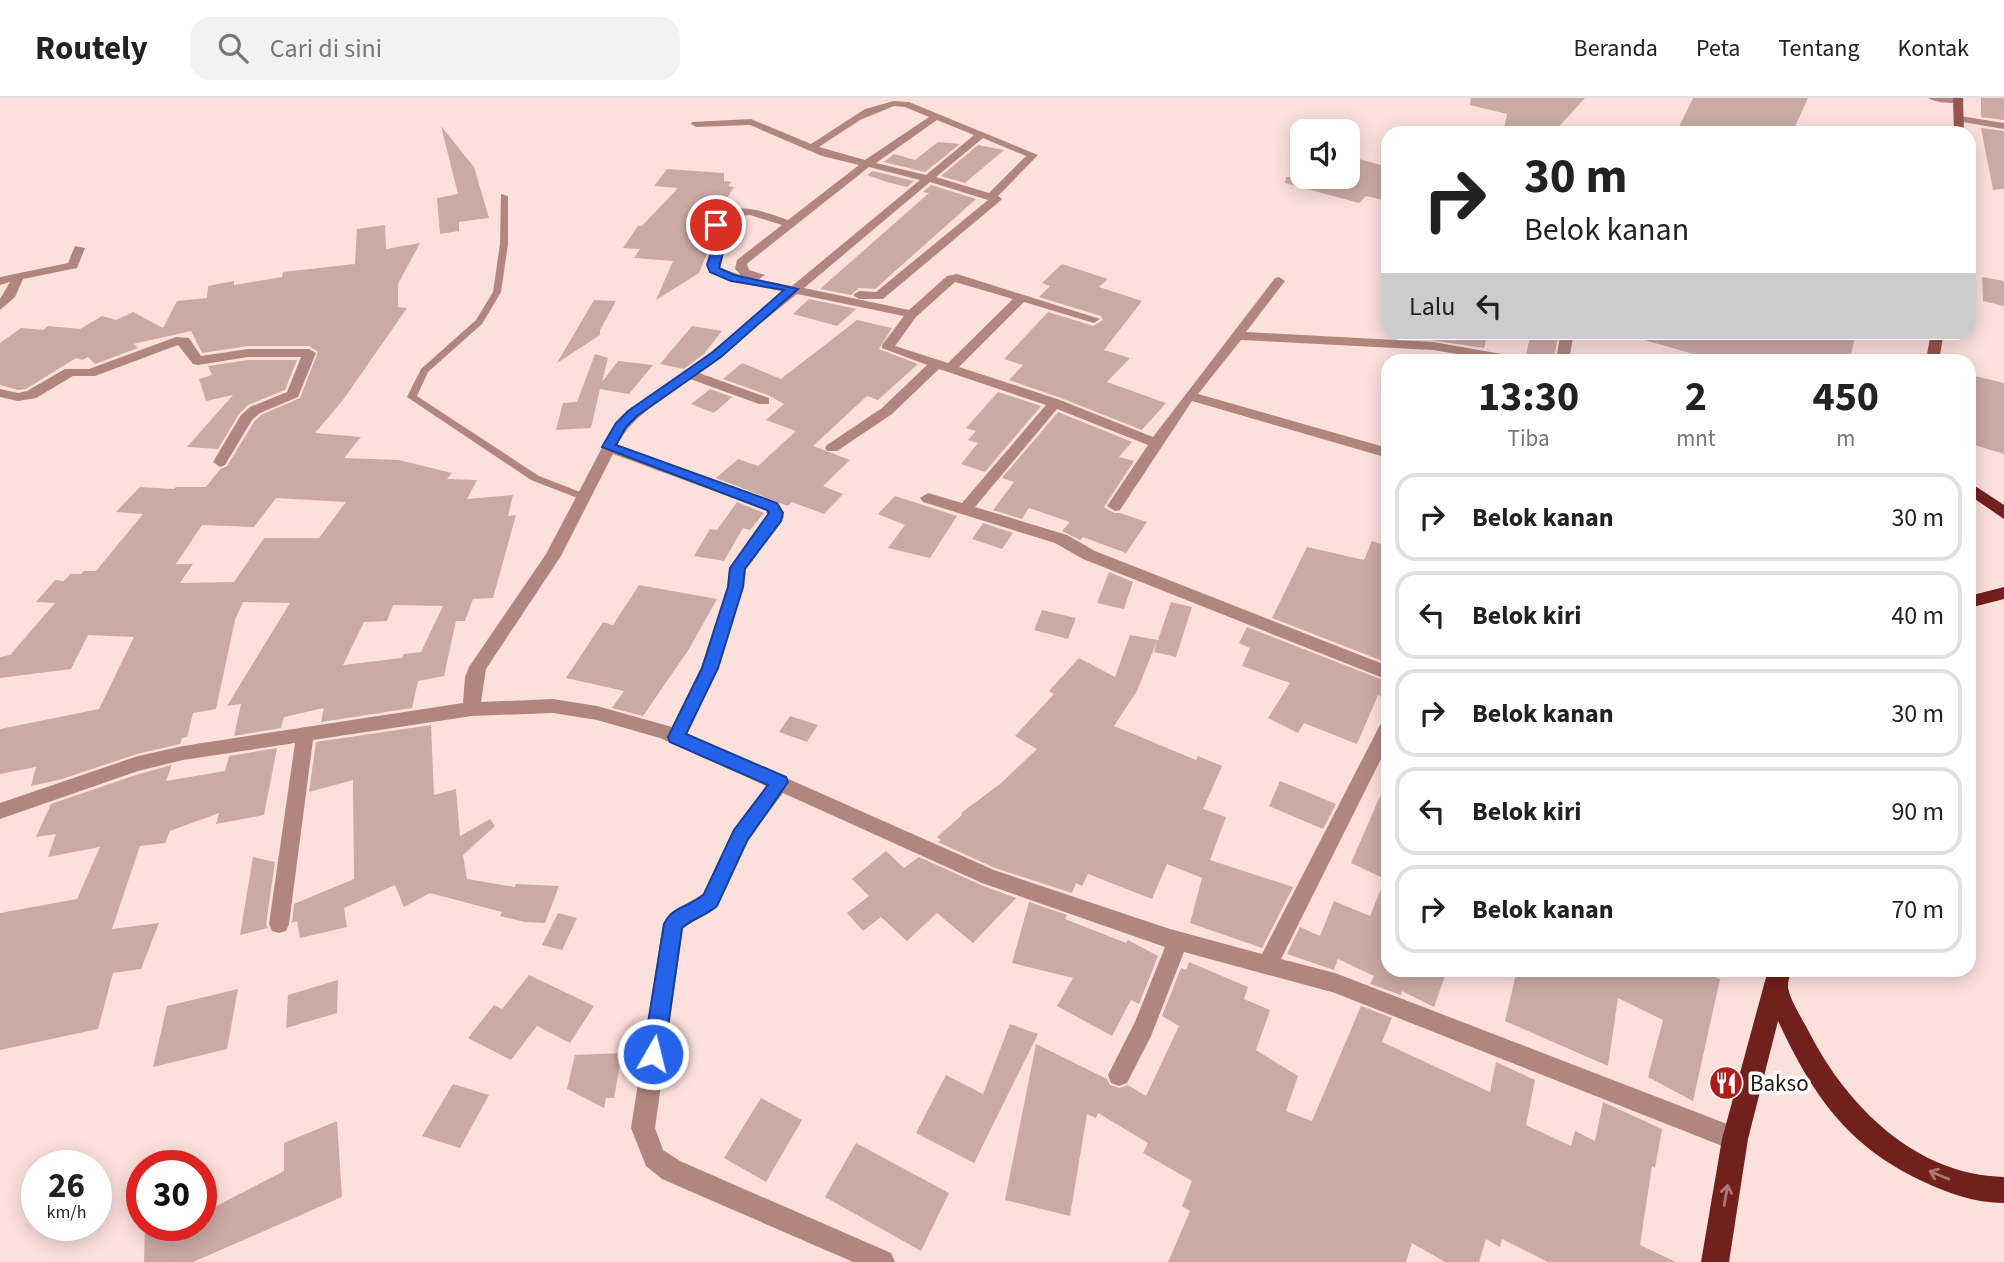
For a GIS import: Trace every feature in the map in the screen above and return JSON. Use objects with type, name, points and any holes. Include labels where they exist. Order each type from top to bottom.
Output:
[{"type":"highway","points":[[1976,492],[2004,513]]},
{"type":"highway","points":[[1976,599],[2004,593]]},
{"type":"highway","points":[[1715,1262],[1735,1139],[1778,979]]},
{"type":"highway","points":[[1778,979],[1811,1063],[1850,1120],[1903,1161],[1976,1190],[2004,1190]]},
{"type":"main road","points":[[1959,99],[1960,126]]},
{"type":"street","points":[[1933,98],[1959,99]]},
{"type":"street","points":[[811,148],[885,103],[906,104],[1033,155],[991,197]]},
{"type":"street","points":[[912,314],[745,273],[741,269],[745,259],[867,164],[936,116]]},
{"type":"street","points":[[1960,119],[2004,126]]},
{"type":"street","points":[[696,124],[751,122],[811,148],[927,178],[996,200],[879,296],[870,297],[731,277],[714,270],[713,265],[722,240],[716,225],[727,213],[739,210],[791,224]]},
{"type":"street","points":[[472,709],[474,677],[478,667],[553,556],[620,425],[717,354],[982,134]]},
{"type":"street","points":[[0,281],[73,265],[79,248]]},
{"type":"street","points":[[0,306],[11,294],[18,278]]},
{"type":"street","points":[[1094,319],[955,278],[912,314],[888,345],[889,348],[1055,403],[1156,443]]},
{"type":"street","points":[[1115,506],[1189,396],[1279,281]]},
{"type":"street","points":[[832,448],[887,411],[1021,298]]},
{"type":"street","points":[[1237,337],[1433,346],[1479,354]]},
{"type":"street","points":[[0,393],[18,397],[31,395],[70,372],[90,373],[176,341],[184,341],[198,361],[248,353],[309,353],[293,394],[255,410],[246,418],[220,461]]},
{"type":"street","points":[[688,374],[764,401]]},
{"type":"street","points":[[1189,396],[1381,451]]},
{"type":"street","points":[[965,509],[1055,403]]},
{"type":"street","points":[[609,447],[772,507],[776,513],[776,517],[737,568],[735,587],[710,668],[676,737]]},
{"type":"street","points":[[928,498],[1061,539],[1089,555],[1381,670]]},
{"type":"street","points":[[0,811],[138,764],[183,753],[472,709],[553,706],[597,713],[676,737],[989,877],[1178,941],[1335,983],[1735,1139]]},
{"type":"street","points":[[279,924],[305,734]]},
{"type":"street","points":[[1267,965],[1381,740]]},
{"type":"street","points":[[779,782],[740,836],[710,900],[703,907],[683,915],[673,924],[643,1128],[654,1158],[671,1170],[882,1262]]},
{"type":"street","points":[[1119,1075],[1143,1028],[1178,941]]},
{"type":"lane","points":[[504,195],[504,244],[497,292],[479,323],[424,371],[412,397],[535,478],[584,497]]},
{"type":"building","points":[[1471,98],[1585,98],[1559,126],[1504,126],[1507,114],[1470,105]]},
{"type":"building","points":[[1693,98],[1808,98],[1795,126],[1679,126]]},
{"type":"building","points":[[1981,98],[2004,98],[2004,120],[1981,117]]},
{"type":"building","points":[[441,126],[474,167],[489,218],[459,222],[459,231],[440,234],[437,198],[458,194]]},
{"type":"building","points":[[1981,128],[2004,131],[2004,189],[1993,190]]},
{"type":"building","points":[[938,142],[960,144],[925,172],[884,162],[894,154],[915,160]]},
{"type":"building","points":[[978,145],[1004,150],[965,183],[941,176]]},
{"type":"building","points":[[1360,159],[1381,165],[1381,199],[1366,196],[1359,203],[1307,189],[1360,189]]},
{"type":"building","points":[[667,169],[724,173],[724,181],[732,182],[728,186],[734,187],[708,223],[709,228],[701,242],[712,242],[699,273],[656,300],[673,261],[634,258],[640,249],[623,248],[638,226],[642,226],[678,188],[654,186]]},
{"type":"building","points":[[873,171],[914,181],[907,187],[867,175]]},
{"type":"building","points":[[931,185],[976,199],[875,289],[859,288],[851,295],[820,289],[929,193],[923,192]]},
{"type":"building","points":[[385,225],[386,249],[420,243],[398,284],[398,307],[407,308],[343,400],[315,433],[361,437],[344,458],[399,460],[452,473],[447,479],[477,480],[467,499],[513,495],[508,516],[516,515],[493,598],[473,599],[465,621],[456,621],[444,676],[418,681],[412,708],[321,722],[324,708],[284,717],[281,728],[234,736],[241,704],[227,706],[290,603],[243,602],[235,620],[216,709],[193,713],[187,737],[182,738],[180,744],[31,786],[36,767],[0,774],[0,729],[99,709],[134,637],[88,635],[71,669],[0,678],[0,657],[10,655],[55,603],[36,602],[55,580],[64,581],[70,574],[96,571],[143,514],[116,512],[140,487],[206,487],[220,469],[227,466],[261,415],[300,398],[318,352],[309,346],[248,346],[202,353],[191,331],[133,344],[138,348],[95,364],[88,357],[82,360],[76,358],[26,389],[18,390],[0,385],[0,343],[21,328],[43,330],[48,326],[80,329],[102,316],[116,320],[133,312],[163,328],[177,301],[207,298],[208,286],[234,281],[234,285],[282,277],[283,272],[355,264],[357,229]],"holes":[[[276,498],[346,502],[319,538],[264,538],[234,582],[180,583],[193,564],[176,564],[202,525],[254,527]],[[393,605],[443,606],[421,652],[404,654],[402,658],[343,665],[364,622],[387,621]]]},
{"type":"building","points":[[1062,264],[1108,279],[1099,287],[1142,301],[1104,350],[1130,358],[1107,382],[1166,403],[1142,430],[1009,380],[1023,365],[1004,359],[1048,312],[1093,326],[1103,320],[1101,316],[1039,297],[1050,286],[1042,283]]},
{"type":"building","points":[[1982,277],[2004,281],[2004,306],[1983,301]]},
{"type":"building","points":[[809,299],[856,309],[837,326],[793,314]]},
{"type":"building","points":[[594,300],[616,301],[600,330],[600,335],[557,363]]},
{"type":"building","points":[[857,320],[892,328],[879,349],[918,364],[878,400],[867,396],[813,446],[850,460],[823,486],[843,494],[824,514],[792,502],[788,506],[716,478],[738,459],[758,466],[796,431],[766,420],[784,404],[723,379],[742,363],[781,379]]},
{"type":"building","points":[[692,326],[722,331],[704,354],[684,369],[660,364]]},
{"type":"building","points":[[1430,340],[1486,340],[1484,348]]},
{"type":"building","points":[[1529,340],[1557,340],[1555,354],[1526,354]]},
{"type":"building","points":[[1644,340],[1854,340],[1851,354],[1694,354]]},
{"type":"building","points":[[595,354],[608,358],[602,382],[618,361],[653,365],[629,394],[600,389],[591,428],[556,430],[563,403],[577,402]]},
{"type":"building","points":[[248,360],[297,360],[285,390],[248,405],[239,414],[218,449],[187,447],[233,395],[206,401],[199,379],[212,375],[208,366]]},
{"type":"building","points":[[1976,376],[2004,383],[2004,454],[1976,446]]},
{"type":"building","points":[[710,389],[732,397],[714,413],[691,404]]},
{"type":"building","points":[[998,392],[1041,406],[985,472],[961,464],[978,443],[968,440],[976,431],[966,428]]},
{"type":"building","points":[[1058,412],[1132,442],[1119,457],[1134,461],[1104,507],[1114,513],[1147,522],[1126,553],[1083,537],[1080,540],[1062,531],[1070,522],[1029,508],[1022,519],[993,510],[1014,482],[1002,478]]},
{"type":"building","points":[[895,496],[957,516],[930,558],[888,548],[905,525],[878,514]]},
{"type":"building","points":[[737,502],[764,513],[750,530],[743,528],[724,561],[694,556],[710,529],[717,530]]},
{"type":"building","points":[[983,523],[1013,533],[1002,549],[972,539]]},
{"type":"building","points":[[1372,541],[1381,544],[1381,660],[1272,618],[1307,547],[1364,560]]},
{"type":"building","points":[[1109,572],[1133,582],[1124,609],[1097,603]]},
{"type":"building","points":[[639,585],[717,599],[689,649],[643,716],[612,708],[624,691],[566,678],[603,622],[613,625]]},
{"type":"building","points":[[1171,602],[1192,607],[1176,657],[1154,652],[1157,641],[1137,691],[1114,726],[1196,760],[1198,756],[1222,766],[1203,809],[1226,817],[1210,860],[1293,887],[1262,948],[1190,923],[1202,878],[1167,864],[1152,899],[1088,874],[1082,886],[1076,883],[1072,893],[995,868],[938,842],[941,840],[937,837],[962,815],[961,813],[1000,784],[1037,749],[1015,736],[1054,694],[1049,691],[1079,658],[1115,677],[1130,635],[1158,640]]},
{"type":"building","points":[[1042,610],[1076,618],[1068,639],[1034,630]]},
{"type":"building","points":[[1247,627],[1381,679],[1381,696],[1378,695],[1357,744],[1304,723],[1298,733],[1268,718],[1290,683],[1242,666],[1250,648],[1239,643]]},
{"type":"building","points":[[790,716],[818,725],[807,742],[779,732]]},
{"type":"building","points":[[431,725],[434,795],[456,789],[460,836],[490,819],[495,826],[463,855],[467,879],[515,887],[516,884],[559,886],[545,923],[500,916],[502,912],[430,893],[404,907],[395,885],[344,908],[347,927],[300,938],[297,921],[292,923],[294,904],[354,879],[353,780],[309,792],[316,742]]},
{"type":"building","points":[[277,748],[264,815],[216,824],[219,813],[170,831],[165,843],[140,846],[112,929],[159,923],[141,969],[113,973],[98,1029],[0,1050],[0,913],[77,899],[100,847],[48,857],[56,834],[36,837],[51,804],[172,765],[166,781],[225,771],[229,756]]},
{"type":"building","points":[[1280,781],[1336,804],[1323,829],[1269,806]]},
{"type":"building","points":[[1381,794],[1381,877],[1351,863]]},
{"type":"building","points":[[886,851],[904,868],[919,857],[1016,898],[973,943],[937,913],[907,941],[881,917],[863,931],[847,913],[869,896],[852,879]]},
{"type":"building","points":[[253,857],[275,862],[266,924],[268,928],[240,935]]},
{"type":"building","points":[[1381,889],[1381,977],[1445,977],[1434,1007],[1402,991],[1401,995],[1370,984],[1374,976],[1338,959],[1334,970],[1287,954],[1300,927],[1320,936],[1334,901],[1370,916]]},
{"type":"building","points":[[1029,902],[1067,915],[1065,919],[1126,943],[1128,940],[1158,956],[1139,1004],[1131,1000],[1112,1036],[1057,1006],[1073,978],[1012,963]]},
{"type":"building","points":[[558,913],[577,918],[562,950],[542,945]]},
{"type":"building","points":[[1189,962],[1248,987],[1244,999],[1270,1010],[1256,1050],[1298,1076],[1286,1111],[1312,1121],[1361,1006],[1392,1018],[1382,1042],[1490,1092],[1496,1062],[1535,1080],[1526,1125],[1571,1146],[1575,1131],[1595,1141],[1603,1102],[1662,1129],[1655,1168],[1652,1166],[1640,1245],[1676,1262],[1548,1262],[1502,1239],[1500,1247],[1486,1239],[1479,1262],[1445,1262],[1412,1243],[1406,1262],[1168,1262],[1190,1211],[1182,1206],[1192,1181],[1143,1153],[1148,1143],[1098,1113],[1096,1118],[1087,1114],[1070,1216],[1005,1200],[1036,1044],[1107,1079],[1110,1085],[1120,1088],[1128,1085],[1146,1096],[1179,1026],[1162,1016],[1181,968],[1186,970]]},
{"type":"building","points":[[529,975],[594,1006],[570,1043],[537,1026],[511,1060],[468,1038],[494,1005],[502,1009]]},
{"type":"building","points":[[1515,977],[1720,979],[1693,1101],[1648,1077],[1663,1020],[1618,998],[1608,1066],[1505,1021]]},
{"type":"building","points":[[338,980],[337,1013],[286,1028],[288,995]]},
{"type":"building","points":[[238,989],[227,1049],[153,1067],[167,1006]]},
{"type":"building","points":[[1010,1024],[1038,1034],[974,1163],[916,1133],[946,1075],[983,1094]]},
{"type":"building","points":[[622,1053],[614,1098],[606,1098],[604,1108],[567,1089],[575,1055]]},
{"type":"building","points":[[453,1084],[489,1095],[460,1148],[422,1136]]},
{"type":"building","points":[[761,1098],[802,1120],[766,1182],[724,1158]]},
{"type":"building","points":[[337,1121],[342,1197],[193,1262],[144,1262],[145,1241],[217,1241],[217,1206],[284,1171],[284,1143]]},
{"type":"building","points":[[856,1143],[949,1193],[921,1251],[825,1197]]},
{"type":"place","name":"Bakso","points":[[1726,1083]]},
{"type":"route","points":[[653,1054],[673,924],[683,915],[703,907],[710,900],[740,836],[779,782],[676,737],[710,668],[735,587],[737,568],[747,552],[764,534],[776,513],[772,507],[609,447],[620,425],[717,354],[793,289],[731,277],[714,270],[713,265],[722,240],[716,225]]}]
